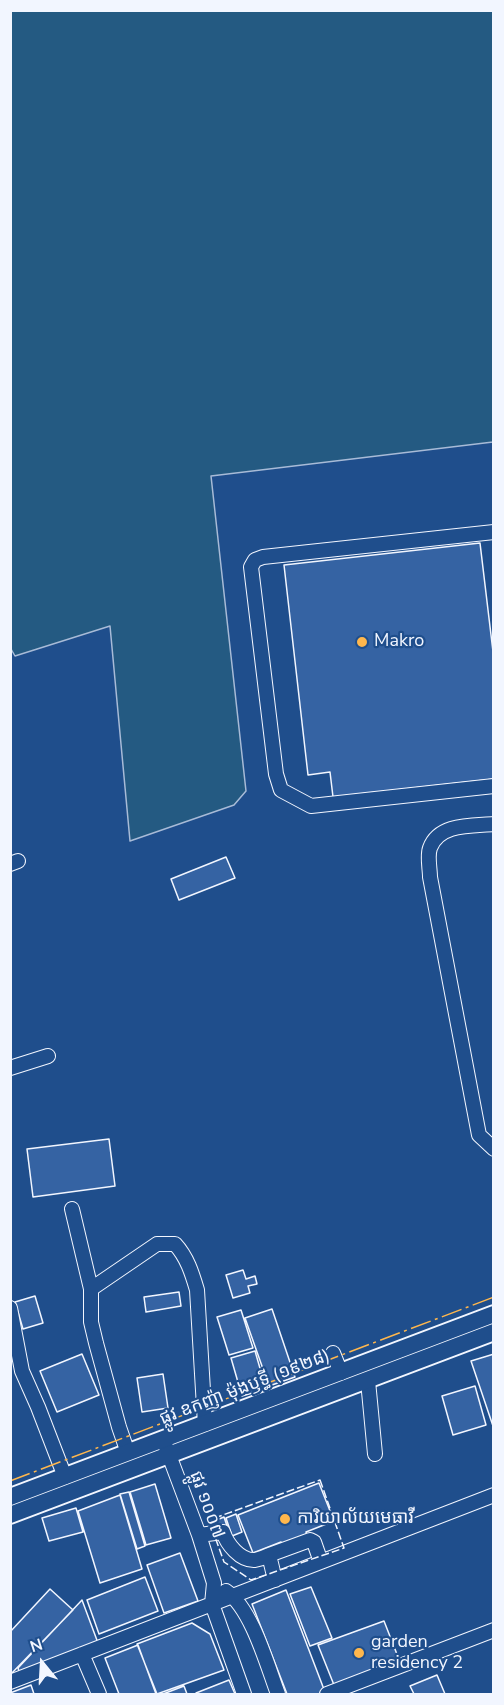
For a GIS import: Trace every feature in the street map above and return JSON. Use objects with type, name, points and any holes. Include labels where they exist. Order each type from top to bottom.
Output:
[{"type":"main road","name":"ផ្លូវ ឧកញ៉ា ម៉ុងឫទ្ធី (១៩២៨)","points":[[10,1497],[129,1453],[166,1448],[205,1424],[494,1314]]},
{"type":"main road","name":"ផ្លូវ ឧកញ៉ា ម៉ុងឫទ្ធី (១៩២៨)","points":[[10,1515],[166,1448],[368,1381],[494,1332]]},
{"type":"main road","points":[[396,1352],[402,1367]]},
{"type":"street","points":[[494,532],[263,557],[255,560],[251,567],[276,774],[281,790],[311,806],[494,786]]},
{"type":"street","points":[[494,824],[453,828],[440,834],[430,849],[430,877],[479,1135],[494,1149]]},
{"type":"street","points":[[10,1068],[48,1056]]},
{"type":"street","points":[[72,1209],[91,1289],[91,1322],[129,1453]]},
{"type":"street","points":[[91,1289],[157,1244],[175,1244],[181,1250],[191,1268],[197,1290],[205,1424]]},
{"type":"street","points":[[10,1308],[22,1371],[64,1477]]},
{"type":"street","points":[[333,1353],[341,1373]]},
{"type":"street","points":[[368,1381],[375,1454]]},
{"type":"street","name":"ផ្លូវ ១០០៧","points":[[166,1448],[199,1535],[213,1583],[212,1604],[244,1695]]},
{"type":"street","points":[[10,1682],[494,1495]]},
{"type":"street","points":[[199,1535],[223,1532],[232,1548],[245,1559],[255,1560],[310,1540],[314,1542],[321,1562]]},
{"type":"street","points":[[269,1555],[275,1580]]},
{"type":"street","points":[[213,1583],[233,1596],[249,1622],[278,1695]]},
{"type":"street","points":[[327,1695],[494,1630]]},
{"type":"street","points":[[82,1654],[99,1695]]},
{"type":"shaded area","points":[[10,11],[493,11],[493,442],[211,476],[246,791],[234,805],[130,841],[110,626],[15,656],[11,649]]},
{"type":"building","points":[[480,543],[494,660],[494,779],[333,797],[330,772],[308,775],[284,565]]},
{"type":"building","points":[[226,857],[235,878],[179,900],[171,879]]},
{"type":"building","points":[[109,1139],[115,1186],[33,1197],[27,1149]]},
{"type":"building","points":[[243,1270],[246,1279],[255,1276],[257,1284],[248,1286],[250,1293],[233,1298],[226,1275]]},
{"type":"building","points":[[179,1292],[181,1306],[146,1312],[144,1297]]},
{"type":"building","points":[[35,1296],[43,1323],[23,1329],[15,1302]]},
{"type":"building","points":[[272,1309],[295,1377],[269,1386],[245,1318]]},
{"type":"building","points":[[241,1310],[253,1348],[229,1355],[217,1317]]},
{"type":"building","points":[[255,1351],[266,1389],[242,1396],[231,1358]]},
{"type":"building","points":[[82,1354],[99,1395],[57,1412],[40,1371]]},
{"type":"building","points":[[494,1354],[494,1426],[493,1426],[471,1361]]},
{"type":"building","points":[[163,1374],[168,1408],[142,1412],[137,1378]]},
{"type":"building","points":[[475,1386],[486,1425],[453,1435],[442,1396]]},
{"type":"building","points":[[319,1483],[334,1521],[306,1532],[307,1536],[283,1545],[281,1542],[253,1553],[238,1515]]},
{"type":"building","points":[[155,1484],[171,1538],[146,1545],[130,1492]]},
{"type":"building","points":[[129,1492],[145,1546],[137,1549],[120,1494]]},
{"type":"building","points":[[120,1495],[142,1569],[100,1583],[78,1511]]},
{"type":"building","points":[[76,1508],[83,1532],[49,1541],[42,1518]]},
{"type":"building","points":[[236,1514],[242,1532],[232,1536],[226,1518]]},
{"type":"building","points":[[224,1517],[227,1526],[215,1530],[212,1522]]},
{"type":"building","points":[[180,1553],[198,1601],[164,1613],[147,1565]]},
{"type":"building","points":[[145,1577],[158,1611],[99,1634],[87,1600]]},
{"type":"building","points":[[311,1587],[332,1638],[310,1646],[290,1594]]},
{"type":"building","points":[[50,1589],[73,1610],[10,1675],[10,1632]]},
{"type":"building","points":[[286,1590],[325,1692],[287,1694],[252,1604]]},
{"type":"building","points":[[82,1600],[98,1643],[20,1675],[18,1668]]},
{"type":"building","name":"garden residency 2","points":[[384,1621],[400,1662],[334,1685],[318,1645]]},
{"type":"building","points":[[192,1623],[210,1634],[224,1670],[157,1694],[137,1644]]},
{"type":"building","points":[[138,1645],[156,1694],[119,1694],[105,1658]]},
{"type":"building","points":[[437,1675],[445,1694],[414,1694],[410,1686]]},
{"type":"building","points":[[229,1680],[235,1694],[196,1693]]},
{"type":"building","points":[[31,1685],[34,1694],[10,1694],[10,1693]]},
{"type":"building","points":[[184,1686],[187,1694],[163,1694]]},
{"type":"fence","points":[[320,1480],[344,1548],[251,1580],[224,1562],[209,1520],[320,1480]]},
{"type":"power","points":[[10,1481],[494,1297]]},
{"type":"place","name":"Makro","points":[[362,642]]},
{"type":"place","name":"ការិយាល័យមេធាវី","points":[[285,1519]]},
{"type":"place","name":"garden residency 2","points":[[359,1653]]}]
